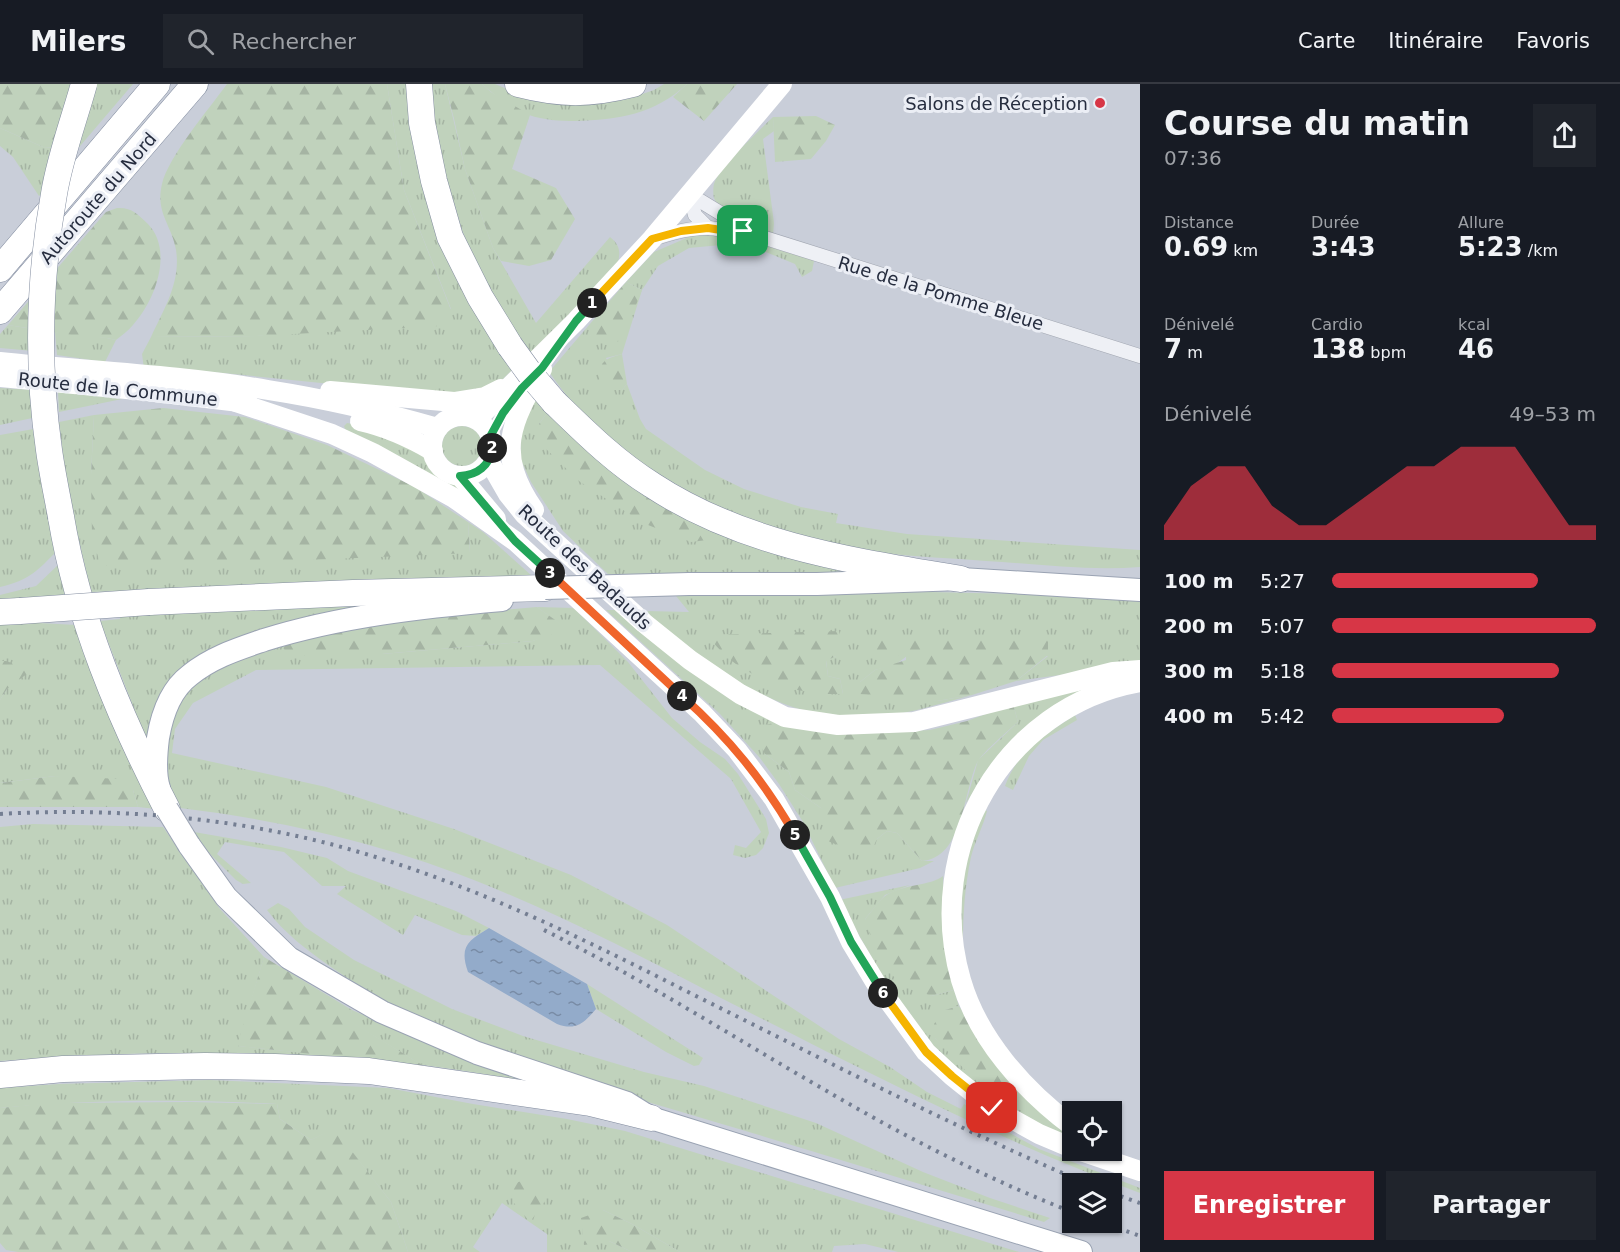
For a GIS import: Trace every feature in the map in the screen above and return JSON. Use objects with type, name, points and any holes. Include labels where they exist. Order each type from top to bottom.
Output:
[{"type":"highway","points":[[84,84],[54,192],[46,249],[42,307],[42,375],[49,449],[74,582],[139,756],[167,809]]},
{"type":"highway","name":"Autoroute du Nord","points":[[0,269],[158,84]]},
{"type":"highway","name":"Autoroute du Nord","points":[[0,311],[195,84]]},
{"type":"highway","points":[[419,84],[424,132],[434,182],[450,237],[480,297],[531,375],[554,402],[609,454],[672,498],[751,534],[818,554],[961,579]]},
{"type":"highway","points":[[518,84],[549,92],[585,93],[633,84]]},
{"type":"highway","points":[[10,612],[149,602],[545,588]]},
{"type":"highway","points":[[0,1075],[63,1069],[205,1066],[369,1071],[590,1103],[651,1118]]},
{"type":"main road","points":[[477,419],[576,321],[652,239],[782,84]]},
{"type":"main road","points":[[566,554],[524,495],[512,471],[510,446],[514,421],[542,368],[576,321]]},
{"type":"main road","points":[[0,353],[61,360],[115,371]]},
{"type":"main road","points":[[0,362],[115,371]]},
{"type":"main road","points":[[491,435],[503,413],[522,388],[542,368]]},
{"type":"main road","name":"Route de la Commune","points":[[115,371],[267,390]]},
{"type":"main road","name":"Route de la Commune","points":[[0,376],[297,407],[380,425],[410,437],[433,452]]},
{"type":"main road","points":[[267,390],[350,392],[454,402],[485,397],[517,381]]},
{"type":"main road","points":[[267,390],[377,411],[438,428]]},
{"type":"main road","name":"Route de la Commune","points":[[236,402],[332,434],[373,453],[454,498],[515,541],[702,713],[737,750],[774,799],[830,897],[861,958],[903,1022],[926,1052],[992,1108],[1062,1144]]},
{"type":"main road","points":[[460,416],[477,419],[491,435],[492,453],[489,461],[477,473],[460,476],[450,474],[436,461],[433,452],[434,435],[444,422],[460,416]]},
{"type":"main road","name":"Route des Badauds","points":[[489,461],[508,494],[524,514],[566,554],[690,660],[740,694],[785,717],[838,725],[914,722],[1113,672],[1140,670]]},
{"type":"main road","points":[[460,476],[515,541]]},
{"type":"main road","points":[[1080,1252],[651,1118],[627,1103],[477,1053],[382,1012],[290,958],[226,897],[167,809],[157,781],[157,750],[164,713],[178,687],[189,675],[210,661],[233,650],[300,629],[434,606],[520,599],[545,588],[689,584],[816,584],[961,579],[1140,590]]},
{"type":"main road","points":[[1062,1118],[1018,1077],[993,1046],[974,1014],[961,981],[952,943],[951,899],[955,866],[969,821],[981,796],[1021,743],[1043,725],[1086,698],[1140,682]]},
{"type":"main road","points":[[1122,1158],[1140,1170]]},
{"type":"main road","points":[[1112,1161],[1140,1170]]},
{"type":"street","points":[[689,194],[696,215],[708,228]]},
{"type":"street","name":"Rue de la Pomme Bleue","points":[[689,194],[737,224],[743,231]]},
{"type":"street","name":"Rue de la Pomme Bleue","points":[[652,239],[681,231],[708,228],[743,231],[1140,356]]},
{"type":"shaded area","points":[[0,84],[1140,84],[1140,1252],[0,1252]]},
{"type":"green space","points":[[0,84],[74,84],[57,148],[43,147],[0,128]]},
{"type":"green space","points":[[94,84],[133,84],[75,152]]},
{"type":"green space","points":[[227,84],[387,84],[404,190],[451,310],[440,326],[257,336],[151,337],[174,284],[177,262],[174,241],[162,211],[160,194],[162,184],[180,147]]},
{"type":"green space","points":[[387,84],[411,84],[420,144],[513,369],[499,383],[477,394],[431,394],[223,373],[144,369],[142,354],[151,337],[257,336],[451,309],[404,190]]},
{"type":"green space","points":[[431,84],[445,84],[465,169],[493,248],[536,323],[610,237],[618,248],[618,262],[532,354],[514,331],[478,269],[462,230],[436,143]]},
{"type":"green space","points":[[445,84],[482,84],[491,92],[530,115],[512,169],[556,188],[575,219],[551,260],[529,266],[501,261],[493,248],[465,169]]},
{"type":"green space","points":[[482,84],[495,84],[519,94],[593,104],[628,99],[664,84],[687,84],[649,109],[621,117],[575,121],[552,120],[529,115],[504,101]]},
{"type":"green space","points":[[687,84],[737,84],[704,121],[673,97]]},
{"type":"green space","points":[[816,116],[835,125],[826,141],[811,159],[775,162],[773,117]]},
{"type":"green space","points":[[773,117],[774,131],[763,139],[774,223],[773,235],[748,226],[724,212],[714,198],[713,191],[717,177],[723,168]]},
{"type":"green space","points":[[0,128],[43,147],[57,148],[45,192],[39,196],[13,157],[0,146]]},
{"type":"green space","points":[[117,208],[130,210],[141,217],[156,235],[160,248],[158,276],[154,290],[141,315],[131,327],[116,340],[8,325],[106,212]]},
{"type":"green space","points":[[696,234],[728,237],[806,256],[814,261],[812,271],[802,277],[795,264],[761,250],[721,245],[689,248],[658,266],[642,290],[626,282],[654,252]]},
{"type":"green space","points":[[626,282],[642,290],[622,340],[606,345],[589,335],[589,325]]},
{"type":"green space","points":[[642,290],[622,354],[606,358],[622,390],[627,384],[646,429],[705,470],[744,489],[801,507],[838,514],[836,523],[907,534],[1140,550],[1140,567],[1044,565],[882,553],[840,546],[757,522],[717,506],[679,486],[608,437],[573,403],[549,372],[589,325],[590,336]]},
{"type":"green space","points":[[8,325],[33,329],[33,351],[0,348],[0,334]]},
{"type":"green space","points":[[55,332],[116,340],[105,362],[57,355]]},
{"type":"green space","points":[[622,354],[627,384],[622,390],[611,390],[600,381],[600,369],[607,359]]},
{"type":"green space","points":[[0,388],[35,390],[37,417],[0,425]]},
{"type":"green space","points":[[58,392],[122,399],[59,412]]},
{"type":"green space","points":[[535,395],[547,413],[539,424],[719,533],[852,573],[608,574],[563,531],[531,482],[520,458],[522,415]]},
{"type":"green space","points":[[163,408],[245,417],[327,445],[415,487],[468,522],[470,553],[101,566],[92,537],[91,474],[94,415]]},
{"type":"green space","points":[[547,413],[719,533],[707,540],[691,542],[643,523],[579,481],[542,445],[539,424]]},
{"type":"green space","points":[[94,415],[91,474],[470,552],[468,522],[483,532],[532,576],[91,592],[67,489],[59,422]]},
{"type":"green space","points":[[347,423],[371,427],[425,454],[434,473],[461,485],[477,501],[346,431],[344,426]]},
{"type":"green space","points":[[462,426],[476,432],[482,446],[476,460],[462,466],[448,460],[442,446],[448,432]]},
{"type":"green space","points":[[39,428],[58,550],[32,574],[0,587],[0,435]]},
{"type":"green space","points":[[59,564],[69,594],[0,601],[0,595],[36,586]]},
{"type":"green space","points":[[930,592],[1140,597],[1140,664],[1016,681],[1048,656],[907,656],[895,665],[875,670],[860,682],[937,701],[972,695],[893,715],[845,718],[818,714],[790,706],[763,695],[712,666],[646,611],[689,612],[676,596]],"holes":[[[707,635],[836,656],[826,660],[828,676],[840,679],[843,694]]]},
{"type":"green space","points":[[371,604],[201,656],[149,747],[100,621],[120,619],[121,612]]},
{"type":"green space","points":[[537,607],[574,608],[628,662],[672,718],[700,742],[725,759],[738,774],[766,819],[769,833],[763,848],[756,855],[745,858],[733,855],[735,845],[746,848],[761,832],[731,779],[600,665],[256,670],[193,703],[175,729],[172,753],[326,787],[454,829],[571,875],[667,925],[839,1039],[890,1067],[927,1092],[961,1109],[964,1104],[1008,1132],[1039,1149],[1062,1158],[1062,1161],[1070,1161],[1101,1173],[1089,1173],[979,1126],[823,1050],[612,942],[465,876],[344,838],[262,820],[180,808],[165,780],[169,717],[201,673],[279,642],[382,654],[533,641],[564,627]]},
{"type":"green space","points":[[537,607],[565,627],[533,641],[382,654],[289,656],[279,642],[429,616]]},
{"type":"green space","points":[[606,610],[618,610],[778,722],[765,754],[789,772],[795,790],[821,808],[877,839],[887,831],[897,833],[922,861],[934,861],[920,868],[835,888],[803,822],[760,758],[720,714]]},
{"type":"green space","points":[[0,621],[77,625],[156,809],[138,807],[133,790],[55,776],[0,783],[0,700],[7,689],[6,661],[0,661]]},
{"type":"green space","points":[[839,631],[841,641],[836,656],[826,661],[828,676],[840,679],[843,694],[815,693],[760,678],[732,661],[706,635]]},
{"type":"green space","points":[[1048,635],[1048,655],[1016,681],[972,695],[937,701],[859,694],[860,682],[875,670],[906,660],[906,656],[873,653],[874,639]]},
{"type":"green space","points":[[0,661],[32,670],[7,689],[0,700]]},
{"type":"green space","points":[[1099,685],[1048,713],[1020,733],[997,758],[966,803],[978,760],[1018,722],[1013,704]]},
{"type":"green space","points":[[1013,704],[1018,722],[978,761],[954,836],[936,857],[922,861],[897,833],[887,831],[877,839],[868,858],[828,841],[821,808],[795,790],[789,772],[765,754],[755,734],[761,726],[778,722],[849,734],[930,730],[967,721]]},
{"type":"green space","points":[[1075,715],[1077,720],[1043,740],[1029,756],[1013,790],[1005,786],[1025,753],[1043,737]]},
{"type":"green space","points":[[55,776],[122,779],[133,790],[138,807],[0,807],[0,783]]},
{"type":"green space","points":[[982,808],[987,811],[969,868],[963,943],[960,940],[960,877]]},
{"type":"green space","points":[[33,824],[163,827],[220,909],[264,957],[238,1046],[416,1064],[264,1054],[212,1053],[53,1057],[0,1061],[0,827]]},
{"type":"green space","points":[[194,832],[281,847],[327,858],[348,871],[456,911],[489,928],[476,936],[462,935],[415,915],[403,935],[337,894],[346,886],[322,886],[284,852],[225,842],[217,854],[251,883],[243,884],[236,880],[202,846]]},
{"type":"green space","points":[[943,876],[947,962],[954,990],[931,996],[904,984],[890,973],[877,951],[865,919],[888,894],[902,888],[931,882]]},
{"type":"green space","points":[[910,885],[885,895],[865,919],[931,996],[954,990],[959,1006],[946,1010],[935,1024],[935,1038],[1002,1098],[1014,1079],[1062,1124],[1062,1135],[1004,1107],[935,1049],[889,988],[839,900]]},
{"type":"green space","points":[[278,903],[289,909],[305,927],[354,960],[452,1009],[523,1036],[644,1072],[704,1086],[816,1123],[923,1172],[1050,1218],[1044,1222],[635,1098],[475,1043],[376,996],[331,967],[297,941],[274,919],[267,910]]},
{"type":"green space","points":[[264,957],[352,1010],[350,1021],[424,1066],[237,1046]]},
{"type":"green space","points":[[587,984],[703,1058],[699,1065],[694,1066],[666,1052],[596,1009]]},
{"type":"green space","points":[[959,1006],[984,1046],[1014,1079],[1002,1099],[968,1073],[935,1038],[934,1024],[945,1010]]},
{"type":"green space","points":[[352,1010],[472,1062],[522,1080],[460,1070],[422,1065],[349,1021]]},
{"type":"green space","points":[[209,1080],[388,1088],[625,1131],[1019,1252],[898,1252],[865,1244],[834,1246],[832,1252],[680,1252],[603,1210],[609,1241],[632,1252],[547,1252],[547,1234],[502,1203],[473,1247],[480,1252],[408,1252],[391,1202],[334,1129],[311,1140],[280,1119],[277,1104],[138,1101],[0,1108],[0,1088]]},
{"type":"green space","points":[[50,1103],[277,1104],[280,1119],[311,1140],[334,1128],[391,1202],[408,1252],[18,1252],[6,1250],[0,1243],[0,1108]]},
{"type":"green space","points":[[536,1175],[545,1201],[530,1222],[514,1203],[511,1185]]},
{"type":"green space","points":[[1122,1181],[1140,1188],[1140,1193],[1122,1186]]},
{"type":"green space","points":[[603,1210],[680,1252],[632,1252],[609,1241],[584,1245],[581,1218]]},
{"type":"water","points":[[489,928],[587,984],[596,1009],[588,1018],[575,1026],[557,1024],[468,972],[465,963],[467,945]]},
{"type":"railway","points":[[0,814],[91,812],[227,823],[315,840],[402,866],[487,897],[611,953],[839,1068],[1063,1173]]},
{"type":"railway","points":[[544,930],[658,991],[899,1132],[956,1161],[1062,1208]]},
{"type":"railway","points":[[1122,1197],[1140,1203]]},
{"type":"railway","points":[[1122,1230],[1140,1236]]},
{"type":"place","name":"Salons de Réception","points":[[1100,103]]},
{"type":"route","points":[[743,231],[708,228],[681,231],[652,239],[576,321],[542,368],[522,388],[503,413],[491,435],[492,453],[484,468],[477,473],[460,476],[515,541],[702,713],[737,750],[774,799],[830,897],[851,942],[903,1022],[926,1052],[992,1108]]}]
